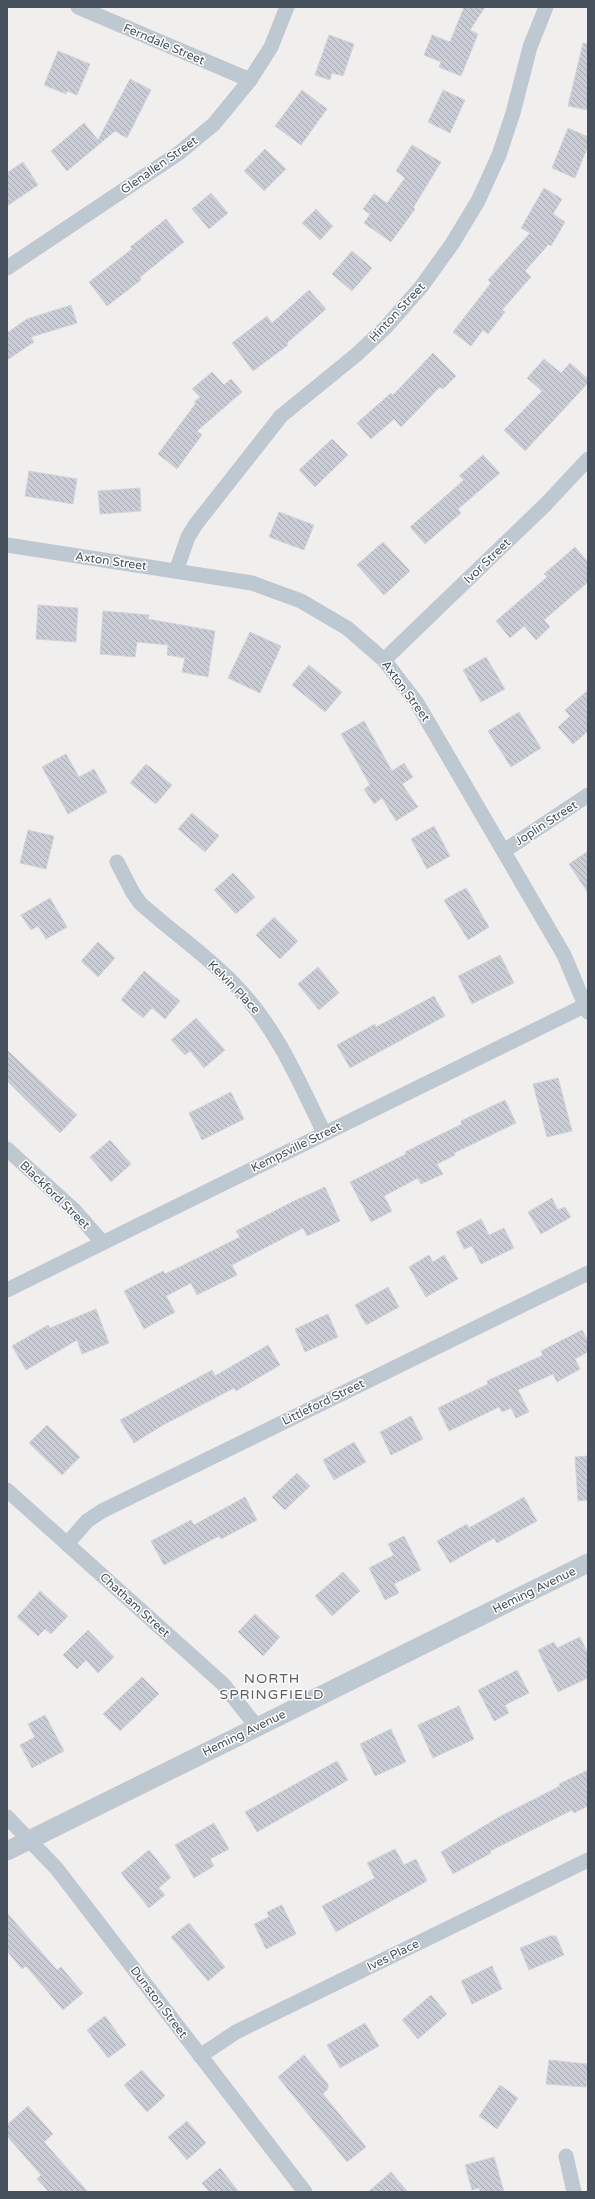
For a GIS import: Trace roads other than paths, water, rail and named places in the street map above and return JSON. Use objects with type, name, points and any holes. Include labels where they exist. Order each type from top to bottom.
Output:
[{"type":"street","name":"Ferndale Street","points":[[78,7],[250,80]]},
{"type":"street","name":"Glenallen Street","points":[[7,268],[179,153],[214,124],[250,80],[270,47],[287,7]]},
{"type":"street","name":"Hinton Street","points":[[176,570],[188,537],[196,524],[267,432],[299,400],[356,355],[386,327],[421,287],[452,244],[478,201],[498,155],[513,112],[530,47],[546,7]]},
{"type":"street","name":"Ivor Street","points":[[384,660],[546,504],[588,460]]},
{"type":"street","name":"Axton Street","points":[[7,545],[252,583],[301,600],[343,625],[384,660],[417,703],[564,956],[587,1008]]},
{"type":"street","name":"Joplin Street","points":[[504,851],[588,795]]},
{"type":"street","name":"Kelvin Place","points":[[118,862],[140,903],[215,965],[237,986],[262,1017],[281,1045],[324,1133]]},
{"type":"street","name":"Kempsville Street","points":[[7,1290],[324,1133],[587,1008]]},
{"type":"street","name":"Blackford Street","points":[[7,1150],[74,1210],[102,1242]]},
{"type":"street","name":"Littleford Street","points":[[67,1544],[87,1521],[102,1511],[588,1273]]},
{"type":"street","name":"Chatham Street","points":[[7,1490],[223,1684],[257,1727]]},
{"type":"street","name":"Heming Avenue","points":[[7,1850],[588,1563]]},
{"type":"street","name":"Dunston Street","points":[[7,1817],[57,1868],[305,2192]]},
{"type":"street","name":"Ives Place","points":[[200,2056],[236,2032],[588,1860]]},
{"type":"street","points":[[566,2156],[574,2192]]},
{"type":"district","name":"NORTH SPRINGFIELD","points":[[272,1686]]}]
